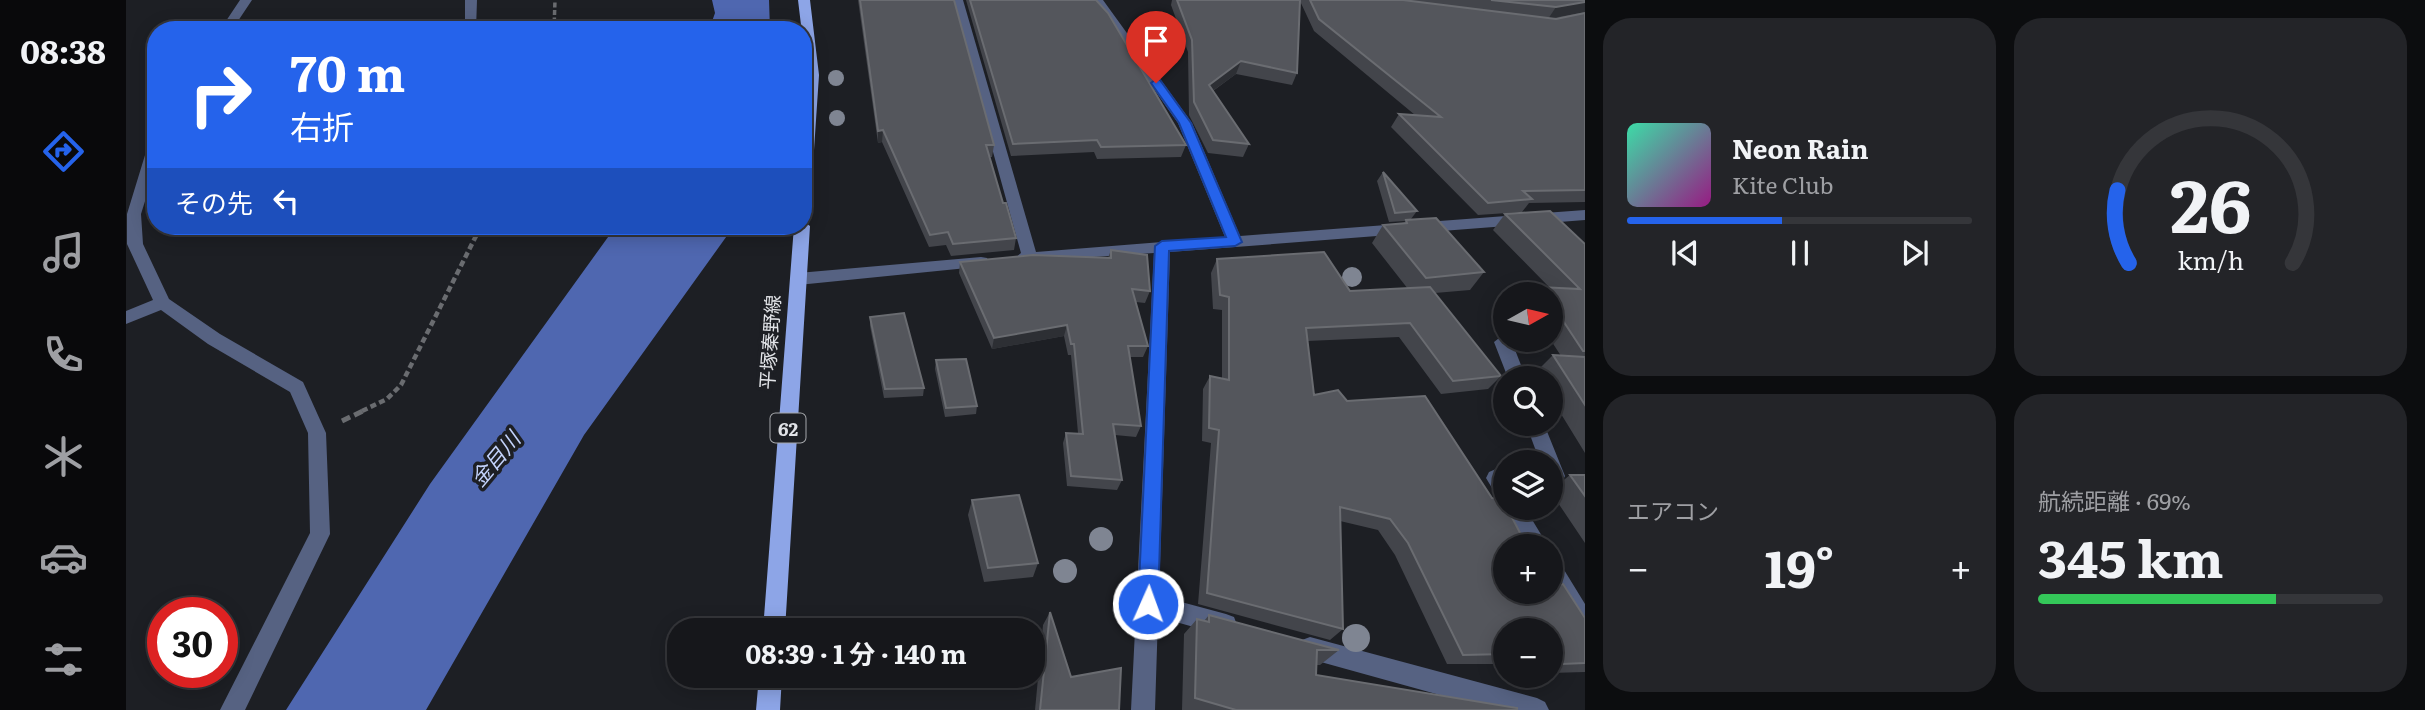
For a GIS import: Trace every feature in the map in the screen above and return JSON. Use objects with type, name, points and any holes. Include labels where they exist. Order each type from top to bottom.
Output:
[{"type":"main road","points":[[804,0],[807,21]]},
{"type":"main road","points":[[812,67],[812,88]]},
{"type":"main road","name":"平塚秦野線","points":[[775,618],[801,235]]},
{"type":"main road","points":[[768,710],[770,688]]},
{"type":"street","points":[[232,21],[246,0]]},
{"type":"street","points":[[470,21],[471,0]]},
{"type":"street","points":[[957,0],[1030,257]]},
{"type":"street","points":[[1097,0],[1185,123],[1235,242]]},
{"type":"street","points":[[147,174],[134,214],[135,244],[163,303],[214,339],[297,387],[317,433],[320,534],[232,710]]},
{"type":"street","points":[[798,279],[1162,246],[1585,215]]},
{"type":"street","points":[[1143,710],[1162,246]]},
{"type":"street","points":[[126,318],[163,303]]},
{"type":"street","points":[[1563,588],[1585,624]]},
{"type":"street","points":[[1148,604],[1253,633]]},
{"type":"street","points":[[1292,643],[1537,710]]},
{"type":"path","points":[[554,21],[555,0]]},
{"type":"path","points":[[317,433],[387,399],[401,385],[476,235]]},
{"type":"water","points":[[712,0],[769,0],[770,21],[712,21],[715,13]]},
{"type":"water","name":"金目川","points":[[610,235],[728,235],[584,435],[426,710],[286,710],[430,484]]},
{"type":"building","points":[[860,0],[954,0],[994,145],[986,145],[1016,238],[953,244],[948,232],[930,235],[883,130],[878,131]]},
{"type":"building","points":[[970,0],[1096,0],[1108,13],[1186,145],[1101,147],[1097,140],[1013,144]]},
{"type":"building","points":[[1177,0],[1300,0],[1297,73],[1241,61],[1209,85],[1249,144],[1213,140],[1194,102],[1192,40]]},
{"type":"building","points":[[1310,0],[1403,0],[1556,19],[1585,13],[1585,190],[1523,191],[1532,199],[1488,203],[1399,114],[1441,117],[1319,19]]},
{"type":"building","points":[[1491,0],[1585,0],[1585,2],[1556,7]]},
{"type":"building","points":[[1383,172],[1417,211],[1395,213]]},
{"type":"building","points":[[1550,211],[1585,244],[1585,351],[1563,321],[1563,288],[1580,289],[1505,214]]},
{"type":"building","points":[[1436,218],[1484,272],[1426,278],[1383,225]]},
{"type":"building","points":[[1111,250],[1147,255],[1150,291],[1132,289],[1148,346],[1128,346],[1141,426],[1113,424],[1122,480],[1071,476],[1066,433],[1083,434],[1074,344],[1071,344],[1067,325],[994,338],[960,262],[1033,255],[1111,258]]},
{"type":"building","points":[[1324,252],[1350,291],[1430,287],[1493,366],[1493,377],[1453,381],[1410,323],[1306,328],[1314,395],[1338,390],[1347,401],[1425,396],[1493,498],[1493,520],[1513,520],[1521,534],[1493,534],[1493,604],[1563,604],[1563,584],[1585,618],[1585,663],[1563,664],[1563,618],[1493,618],[1493,654],[1463,655],[1408,543],[1390,519],[1340,507],[1343,629],[1207,593],[1219,430],[1209,428],[1210,376],[1229,380],[1229,297],[1220,295],[1217,259]]},
{"type":"building","points":[[904,313],[924,388],[885,389],[870,317]]},
{"type":"building","points":[[1553,355],[1585,357],[1585,405],[1563,371],[1563,366],[1560,366]]},
{"type":"building","points":[[966,359],[977,406],[946,408],[936,360]]},
{"type":"building","points":[[1570,475],[1585,475],[1585,496]]},
{"type":"building","points":[[1019,495],[1038,563],[988,568],[972,500]]},
{"type":"building","points":[[1050,612],[1071,677],[1121,668],[1119,710],[1040,710],[1042,688],[1045,688]]},
{"type":"building","points":[[1209,615],[1339,650],[1317,650],[1316,675],[1517,710],[1236,710],[1195,698],[1197,619],[1209,622]]},
{"type":"route","points":[[1148,604],[1162,246],[1235,242],[1185,123],[1156,83]]}]
